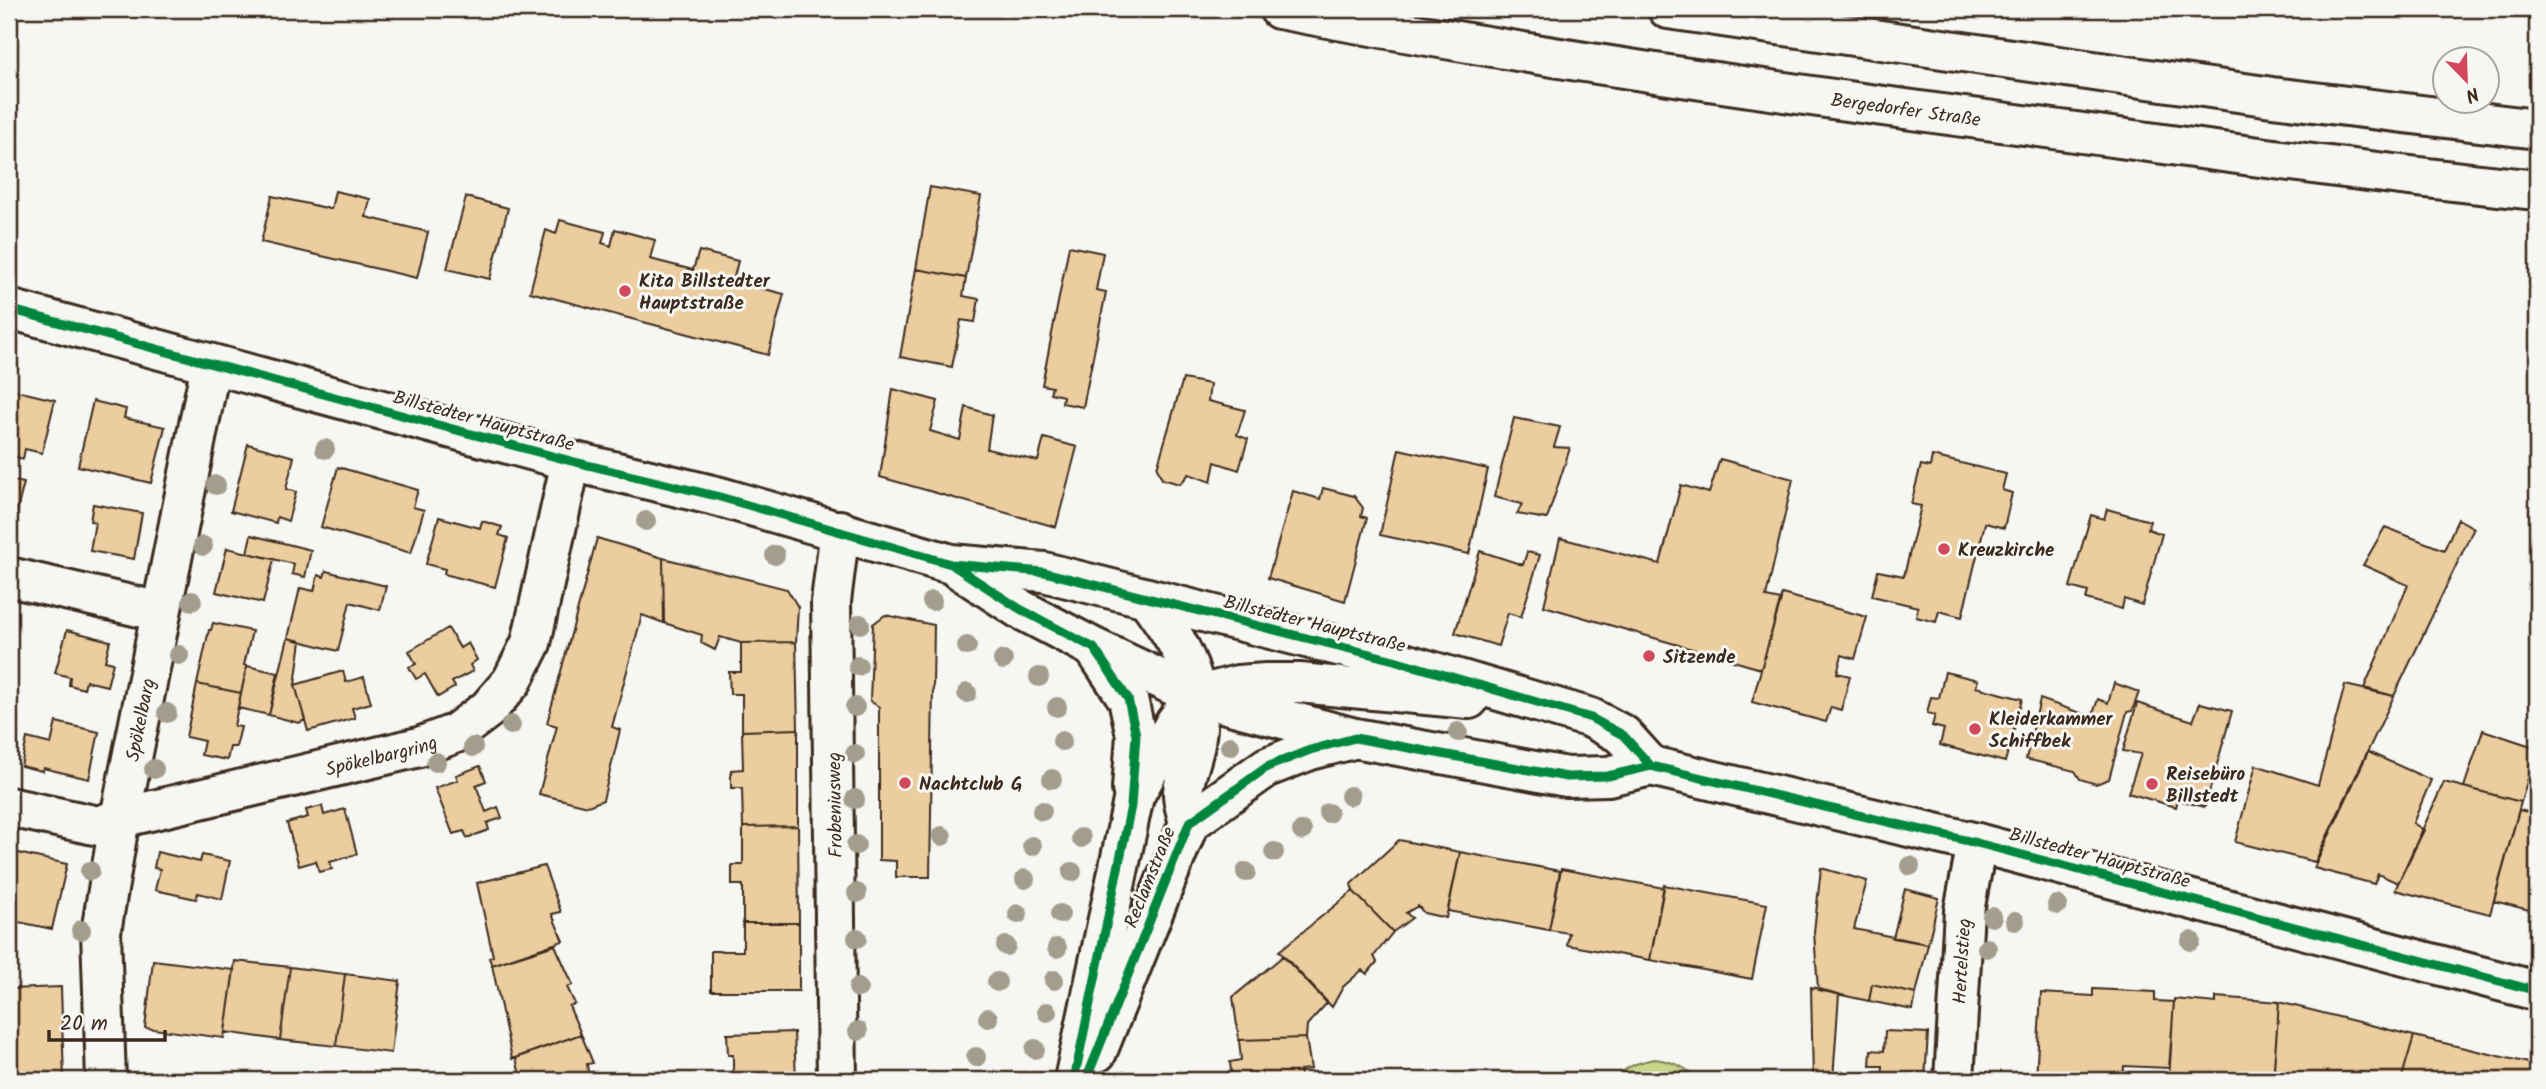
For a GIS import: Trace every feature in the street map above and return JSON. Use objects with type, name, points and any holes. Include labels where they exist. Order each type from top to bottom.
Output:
[{"type":"main road","name":"Bergedorfer Straße","points":[[1279,9],[1415,35],[1720,84],[2416,178],[2537,190]]},
{"type":"main road","points":[[1668,9],[2272,97],[2537,129]]},
{"type":"main road","points":[[2416,178],[2537,212]]},
{"type":"main road","name":"Billstedter Hauptstraße","points":[[9,309],[571,461],[720,496],[951,564],[1044,572],[1394,660],[1591,718],[1623,735],[1651,766]]},
{"type":"main road","name":"Spökelbarg","points":[[106,1080],[101,932],[120,818],[211,364]]},
{"type":"main road","name":"Spökelbargring","points":[[9,807],[99,826],[120,818],[419,747],[456,733],[488,709],[512,681],[531,643],[571,461]]},
{"type":"main road","name":"Frobeniusweg","points":[[837,1080],[831,601],[840,530]]},
{"type":"main road","name":"Billstedter Hauptstraße","points":[[951,564],[1020,609],[1094,648],[1196,696],[1355,738],[1567,777],[1608,776],[1651,766],[1977,843],[2537,991]]},
{"type":"main road","points":[[9,577],[161,612]]},
{"type":"main road","name":"Reclamstraße","points":[[1147,598],[1182,649],[1196,696],[1198,722],[1195,744],[1182,793],[1189,823]]},
{"type":"main road","name":"Reclamstraße","points":[[1094,648],[1128,699],[1136,735],[1131,806]]},
{"type":"main road","points":[[1196,696],[1238,685],[1299,683],[1565,709]]},
{"type":"main road","name":"Reclamstraße","points":[[1074,1080],[1134,796],[1159,750],[1196,696]]},
{"type":"main road","name":"Reclamstraße","points":[[1086,1080],[1189,823],[1267,767],[1310,750],[1355,738]]},
{"type":"main road","name":"Hertelstieg","points":[[1954,1080],[1964,911],[1977,843]]},
{"type":"green space","points":[[1655,1059],[1679,1065],[1698,1080],[1614,1080],[1633,1065]]},
{"type":"building","points":[[930,187],[981,196],[966,278],[916,269]]},
{"type":"building","points":[[335,191],[370,199],[366,217],[428,232],[417,278],[261,242],[272,196],[331,209]]},
{"type":"building","points":[[466,197],[508,208],[490,279],[447,269]]},
{"type":"building","points":[[560,220],[605,232],[602,243],[611,246],[615,229],[655,240],[650,259],[693,270],[699,251],[738,261],[733,281],[784,294],[768,355],[530,292],[546,230],[556,234]]},
{"type":"building","points":[[1069,246],[1103,253],[1096,290],[1106,292],[1083,407],[1062,403],[1063,396],[1050,393],[1052,387],[1042,385]]},
{"type":"building","points":[[916,269],[966,278],[963,296],[979,299],[975,322],[961,320],[952,367],[900,357]]},
{"type":"building","points":[[1183,379],[1210,384],[1208,401],[1245,410],[1237,435],[1248,439],[1239,470],[1215,462],[1211,482],[1189,474],[1180,484],[1162,479],[1157,468]]},
{"type":"building","points":[[893,389],[938,401],[930,431],[960,440],[966,407],[992,415],[987,449],[1038,461],[1044,438],[1077,447],[1056,527],[880,477]]},
{"type":"building","points":[[13,390],[55,400],[42,453],[25,449],[23,459],[9,455],[9,398],[11,399]]},
{"type":"building","points":[[93,401],[126,409],[124,418],[165,427],[151,483],[78,466]]},
{"type":"building","points":[[1514,418],[1560,427],[1554,447],[1570,448],[1547,519],[1517,514],[1522,504],[1494,497]]},
{"type":"building","points":[[248,444],[294,457],[286,489],[296,492],[288,521],[277,517],[276,523],[231,511]]},
{"type":"building","points":[[1399,449],[1488,469],[1469,554],[1380,535]]},
{"type":"building","name":"Kreuzkirche","points":[[1932,456],[2006,474],[2002,490],[2012,493],[2004,528],[1985,523],[1962,617],[1939,611],[1936,622],[1916,617],[1918,607],[1872,596],[1878,571],[1904,576],[1921,506],[1911,504],[1921,465],[1930,467]]},
{"type":"building","points":[[1720,459],[1793,479],[1766,597],[1781,600],[1761,669],[1544,606],[1560,538],[1660,564],[1681,485],[1709,493]]},
{"type":"building","points":[[338,467],[418,490],[413,507],[424,510],[411,553],[321,527]]},
{"type":"building","points":[[9,480],[24,483],[13,526],[9,525]]},
{"type":"building","points":[[1323,488],[1354,496],[1363,508],[1361,516],[1367,518],[1345,601],[1268,578],[1293,491],[1320,499]]},
{"type":"building","points":[[93,504],[142,513],[134,559],[90,551],[95,522],[90,521]]},
{"type":"building","points":[[2107,509],[2150,521],[2148,529],[2162,534],[2142,605],[2124,599],[2122,609],[2086,599],[2088,592],[2070,587],[2091,515],[2104,519]]},
{"type":"building","points":[[439,517],[480,528],[482,521],[502,527],[499,535],[508,538],[495,587],[444,574],[445,569],[426,564]]},
{"type":"building","points":[[2458,519],[2474,528],[2394,696],[2364,688],[2408,585],[2363,565],[2385,527],[2444,550]]},
{"type":"building","points":[[251,535],[311,550],[305,577],[292,574],[294,564],[247,553]]},
{"type":"building","points":[[597,538],[663,558],[664,623],[642,615],[612,727],[620,730],[603,800],[588,806],[539,794],[557,726],[547,723]]},
{"type":"building","points":[[227,548],[274,559],[263,603],[216,592]]},
{"type":"building","points":[[1480,551],[1523,565],[1527,552],[1540,555],[1521,617],[1508,613],[1498,646],[1455,633]]},
{"type":"building","points":[[663,558],[787,589],[798,607],[796,642],[741,643],[720,637],[715,650],[701,643],[702,635],[664,623]]},
{"type":"building","points":[[326,571],[386,586],[380,610],[350,602],[338,651],[288,638],[300,588],[314,591],[318,575],[324,577]]},
{"type":"building","points":[[1782,594],[1867,617],[1855,659],[1842,655],[1837,673],[1850,676],[1841,710],[1831,707],[1826,722],[1752,702]]},
{"type":"building","name":"Nachtclub G","points":[[885,615],[934,625],[930,877],[896,877],[896,861],[879,860],[879,707],[870,701],[873,624]]},
{"type":"building","points":[[213,623],[252,631],[241,693],[197,684]]},
{"type":"building","points":[[448,628],[460,648],[468,643],[477,660],[470,665],[473,671],[452,682],[455,687],[438,697],[425,674],[416,679],[409,667],[416,664],[409,651]]},
{"type":"building","points":[[67,630],[110,641],[105,661],[113,663],[107,686],[86,681],[84,689],[69,685],[70,677],[55,673]]},
{"type":"building","points":[[288,638],[301,641],[295,685],[305,720],[299,723],[269,715]]},
{"type":"building","points":[[796,642],[798,729],[742,731],[742,694],[730,694],[729,672],[741,672],[741,643]]},
{"type":"building","points":[[247,666],[278,673],[269,715],[238,708]]},
{"type":"building","points":[[343,671],[346,682],[364,677],[371,703],[352,708],[355,718],[308,731],[295,685]]},
{"type":"building","points":[[1945,672],[1978,680],[1976,687],[2022,699],[2005,762],[1940,745],[1944,729],[1932,726],[1935,715],[1927,713],[1931,697],[1939,698]]},
{"type":"building","points":[[2114,683],[2139,692],[2132,711],[2127,712],[2109,779],[2096,784],[2080,779],[2075,771],[2026,759],[2040,699],[2092,717],[2098,699],[2108,703]]},
{"type":"building","points":[[197,684],[241,693],[234,726],[241,727],[236,747],[230,747],[227,760],[201,755],[204,741],[186,737]]},
{"type":"building","points":[[2345,685],[2394,696],[2315,862],[2235,842],[2256,765],[2318,785]]},
{"type":"building","points":[[2137,703],[2193,721],[2200,703],[2232,711],[2205,807],[2178,800],[2176,807],[2128,793],[2141,754],[2123,751]]},
{"type":"building","points":[[56,722],[99,732],[89,779],[43,768],[42,771],[21,766],[27,738],[51,744]]},
{"type":"building","points":[[798,729],[798,826],[743,827],[742,788],[731,788],[731,770],[743,769],[742,731]]},
{"type":"building","points":[[2483,730],[2537,748],[2521,802],[2464,787]]},
{"type":"building","points":[[2368,752],[2431,780],[2413,823],[2424,830],[2398,883],[2378,874],[2374,884],[2314,868]]},
{"type":"building","points":[[480,766],[486,781],[476,785],[486,812],[498,807],[502,818],[487,823],[489,830],[467,838],[464,831],[453,834],[435,788],[458,780],[456,775]]},
{"type":"building","points":[[2444,782],[2521,802],[2490,914],[2395,890]]},
{"type":"building","points":[[322,806],[324,815],[345,809],[357,854],[330,862],[332,869],[319,872],[316,861],[299,866],[287,823],[308,817],[306,810]]},
{"type":"building","points":[[2519,810],[2537,814],[2537,912],[2494,901]]},
{"type":"building","points":[[798,826],[799,923],[743,923],[743,885],[732,885],[732,865],[743,865],[743,827]]},
{"type":"building","points":[[1399,840],[1460,852],[1446,918],[1424,913],[1418,906],[1406,913],[1412,918],[1393,932],[1353,891],[1351,884]]},
{"type":"building","points":[[9,851],[67,864],[52,929],[9,920]]},
{"type":"building","points":[[157,852],[200,862],[202,855],[230,861],[222,899],[198,893],[196,899],[155,890],[160,869],[154,868]]},
{"type":"building","points":[[1460,852],[1560,871],[1549,930],[1448,911]]},
{"type":"building","points":[[544,866],[561,912],[552,914],[563,941],[492,965],[489,958],[493,956],[477,883]]},
{"type":"building","points":[[1821,868],[1867,881],[1854,929],[1928,944],[1916,994],[1872,984],[1869,1001],[1818,990],[1814,932]]},
{"type":"building","points":[[1561,869],[1664,888],[1650,960],[1567,945],[1569,933],[1549,930]]},
{"type":"building","points":[[1664,885],[1767,904],[1752,979],[1650,960]]},
{"type":"building","points":[[1905,889],[1939,898],[1928,944],[1893,938]]},
{"type":"building","points":[[1353,891],[1393,932],[1374,956],[1377,962],[1367,974],[1362,970],[1343,987],[1332,1007],[1279,951]]},
{"type":"building","points":[[743,923],[799,923],[799,991],[711,991],[711,951],[743,951]]},
{"type":"building","points":[[555,945],[573,985],[567,987],[575,1004],[569,1006],[581,1034],[512,1059],[492,965]]},
{"type":"building","points":[[1283,956],[1327,1003],[1307,1025],[1306,1038],[1239,1040],[1233,997]]},
{"type":"building","points":[[153,960],[234,970],[224,1038],[145,1028]]},
{"type":"building","points":[[235,961],[290,967],[280,1040],[225,1032]]},
{"type":"building","points":[[290,967],[345,974],[336,1046],[280,1040]]},
{"type":"building","points":[[345,974],[400,981],[391,1053],[336,1046]]},
{"type":"building","points":[[1872,984],[1916,994],[1913,1010],[1869,1001]]},
{"type":"building","points":[[61,987],[64,1079],[10,1080],[9,989]]},
{"type":"building","points":[[1811,987],[1839,994],[1833,1080],[1813,1080]]},
{"type":"building","points":[[2093,989],[2155,992],[2155,1001],[2174,1002],[2169,1068],[2124,1066],[2123,1080],[2036,1080],[2041,993],[2093,996]]},
{"type":"building","points":[[2216,997],[2279,1002],[2273,1080],[2169,1080],[2174,999],[2216,1003]]},
{"type":"building","points":[[2279,1002],[2414,1036],[2401,1080],[2319,1080],[2274,1069]]},
{"type":"building","points":[[1885,1031],[1928,1033],[1925,1080],[1882,1080],[1883,1066],[1870,1066],[1871,1050],[1884,1051]]},
{"type":"building","points":[[794,1032],[796,1080],[733,1080],[733,1055],[728,1055],[727,1034]]},
{"type":"building","points":[[581,1034],[593,1063],[587,1064],[589,1080],[521,1080],[516,1058]]},
{"type":"building","points":[[2414,1036],[2537,1065],[2537,1080],[2401,1080]]},
{"type":"building","points":[[1306,1038],[1311,1069],[1300,1070],[1302,1080],[1232,1080],[1230,1062],[1241,1060],[1239,1040]]},
{"type":"cycle path","points":[[9,309],[571,461],[720,497],[951,564],[1044,572],[1394,660],[1591,718],[1623,735],[1651,766]]},
{"type":"cycle path","points":[[954,566],[1020,609],[1094,648],[1128,699],[1136,735],[1131,806],[1074,1080]]},
{"type":"cycle path","points":[[1086,1080],[1189,823],[1267,767],[1310,750],[1355,738],[1567,777],[1608,776],[1651,766],[1977,843],[2537,991]]},
{"type":"place","name":"Kita Billstedter Hauptstraße","points":[[625,291]]},
{"type":"place","name":"Kreuzkirche","points":[[1944,549]]},
{"type":"place","name":"Sitzende","points":[[1649,656]]},
{"type":"place","name":"Kleiderkammer Schiffbek","points":[[1975,729]]},
{"type":"place","name":"Nachtclub G","points":[[905,783]]},
{"type":"place","name":"Reisebüro Billstedt","points":[[2152,784]]}]
